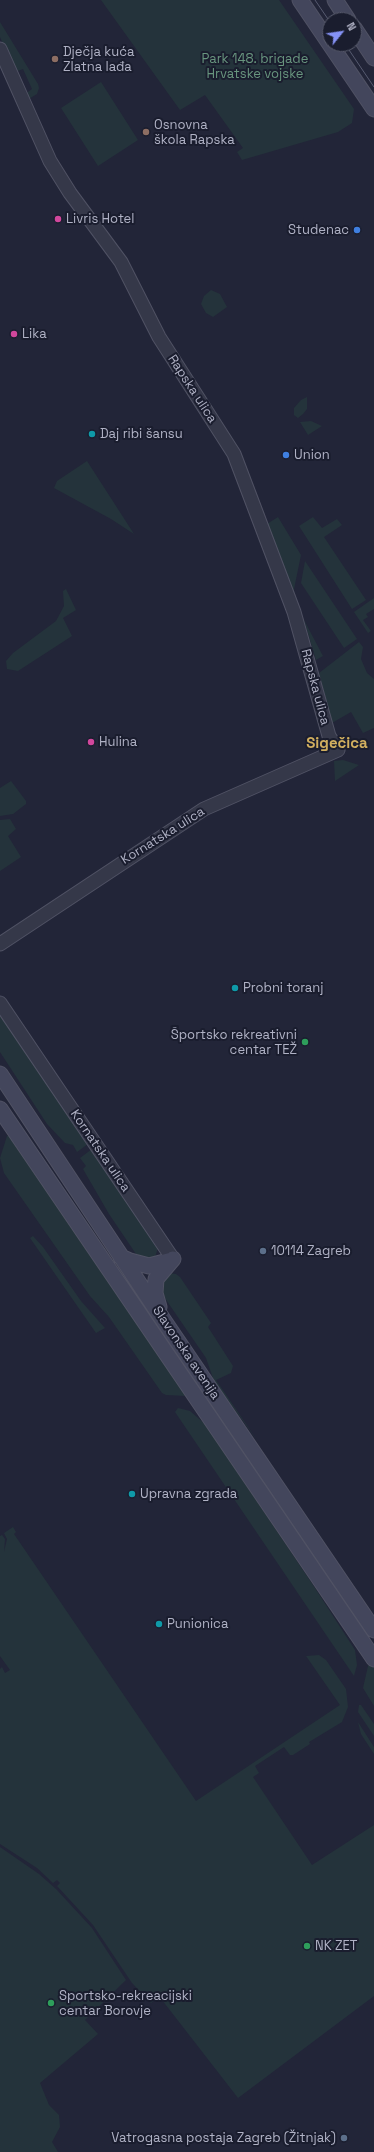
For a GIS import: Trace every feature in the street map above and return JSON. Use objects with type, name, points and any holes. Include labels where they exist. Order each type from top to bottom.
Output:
[{"type":"main road","points":[[300,0],[374,109]]},
{"type":"main road","points":[[335,0],[343,12]]},
{"type":"main road","points":[[362,40],[374,58]]},
{"type":"main road","name":"Slavonska avenija","points":[[0,1074],[164,1321],[374,1630]]},
{"type":"main road","name":"Slavonska avenija","points":[[0,1110],[374,1659]]},
{"type":"main road","points":[[121,1257],[130,1262],[150,1266],[173,1260]]},
{"type":"main road","points":[[164,1321],[155,1293],[155,1284],[159,1274],[173,1260]]},
{"type":"street","name":"Rapska ulica","points":[[0,49],[50,162],[70,193],[121,262],[160,337],[234,454],[294,612],[329,736],[338,750]]},
{"type":"street","name":"Kornatska ulica","points":[[0,944],[204,809],[338,750]]},
{"type":"street","name":"Kornatska ulica","points":[[0,1003],[173,1260]]},
{"type":"green space","name":"Park 148. brigade Hrvatske vojske","points":[[101,0],[279,0],[354,109],[352,123],[338,132],[242,160],[237,152],[243,148],[205,95],[180,110]]},
{"type":"green space","points":[[0,22],[38,84],[39,88],[37,94],[27,100],[25,94],[32,89],[23,69],[15,72],[0,37]]},
{"type":"green space","points":[[101,82],[138,140],[98,166],[61,108]]},
{"type":"green space","points":[[211,290],[220,294],[227,307],[213,317],[206,313],[201,304],[204,296]]},
{"type":"green space","points":[[307,397],[307,409],[298,418],[294,415],[294,408],[301,400]]},
{"type":"green space","points":[[311,421],[322,426],[308,435],[300,422]]},
{"type":"green space","points":[[87,461],[134,534],[111,519],[54,488],[57,481]]},
{"type":"green space","points":[[278,517],[301,555],[293,594],[267,524]]},
{"type":"green space","points":[[313,517],[322,528],[337,519],[342,525],[324,537],[366,600],[352,609],[299,526]]},
{"type":"green space","points":[[305,561],[357,639],[344,648],[301,583]]},
{"type":"green space","points":[[66,589],[76,610],[63,618],[72,636],[18,671],[7,669],[6,661],[13,653],[56,621],[64,606],[63,591]]},
{"type":"green space","points":[[374,598],[374,609],[366,614],[368,617],[363,620],[371,631],[368,633],[354,612]]},
{"type":"green space","points":[[304,620],[323,656],[316,660]]},
{"type":"green space","points":[[359,642],[363,647],[361,659],[367,673],[374,679],[374,728],[363,733],[351,712],[332,723],[319,673]]},
{"type":"green space","points":[[343,760],[359,765],[335,781],[334,761]]},
{"type":"green space","points":[[11,781],[26,801],[26,804],[13,814],[0,816],[0,788]]},
{"type":"green space","points":[[10,819],[16,829],[8,836],[21,857],[0,871],[0,820]]},
{"type":"green space","points":[[0,1015],[88,1144],[77,1152],[73,1145],[65,1143],[47,1124],[0,1052]]},
{"type":"green space","points":[[11,1134],[186,1396],[166,1395],[162,1393],[109,1317],[90,1296],[4,1173],[0,1158],[7,1136]]},
{"type":"green space","points":[[92,1149],[158,1248],[155,1257],[149,1260],[136,1254],[109,1214],[83,1169],[86,1166],[80,1158]]},
{"type":"green space","points":[[33,1236],[43,1247],[81,1301],[105,1328],[96,1333],[30,1238]]},
{"type":"green space","points":[[168,1273],[176,1274],[180,1277],[211,1323],[208,1327],[233,1366],[231,1373],[216,1380],[259,1443],[214,1381],[206,1358],[160,1291],[161,1280]]},
{"type":"green space","points":[[178,1408],[190,1411],[205,1424],[313,1585],[355,1650],[357,1665],[354,1676],[175,1412]]},
{"type":"green space","points":[[13,1527],[16,1532],[14,1534],[196,1801],[340,1705],[306,1656],[319,1655],[326,1660],[346,1689],[348,1707],[342,1722],[309,1742],[310,1744],[293,1755],[290,1755],[284,1747],[255,1766],[259,1773],[253,1777],[312,1865],[374,1825],[374,1996],[238,2098],[162,2000],[160,2001],[157,1998],[151,2003],[132,1983],[93,1925],[57,1886],[60,1883],[57,1880],[53,1883],[37,1868],[0,1844],[0,1669],[2,1667],[5,1673],[10,1670],[0,1656],[0,1536],[2,1535],[5,1539],[4,1552],[7,1539],[4,1533]]},
{"type":"green space","points":[[370,1664],[374,1667],[374,1706],[363,1688],[368,1666]]},
{"type":"green space","points":[[359,1705],[361,1705],[374,1724],[374,1736],[358,1712]]},
{"type":"green space","points":[[358,1722],[374,1747],[374,1754],[361,1734]]},
{"type":"green space","name":"Sportsko-rekreacijski centar Borovje","points":[[0,1847],[39,1874],[56,1889],[92,1928],[126,1980],[85,2020],[98,2034],[40,2083],[49,2105],[59,2115],[60,2127],[52,2142],[58,2152],[0,2152]]},
{"type":"tram line","points":[[315,0],[323,12]]},
{"type":"tram line","points":[[350,52],[374,87]]},
{"type":"place","name":"Dječja kuća Zlatna lađa","points":[[55,59]]},
{"type":"place","name":"Osnovna škola Rapska","points":[[146,132]]},
{"type":"place","name":"Livris Hotel","points":[[58,219]]},
{"type":"place","name":"Studenac","points":[[357,230]]},
{"type":"place","name":"Lika","points":[[14,334]]},
{"type":"place","name":"Daj ribi šansu","points":[[92,434]]},
{"type":"place","name":"Union","points":[[286,455]]},
{"type":"place","name":"Hulina","points":[[91,742]]},
{"type":"place","name":"Probni toranj","points":[[235,988]]},
{"type":"place","name":"Športsko rekreativni centar TEŽ","points":[[305,1042]]},
{"type":"place","name":"10114 Zagreb","points":[[263,1251]]},
{"type":"place","name":"Upravna zgrada","points":[[132,1494]]},
{"type":"place","name":"Punionica","points":[[159,1624]]},
{"type":"place","name":"NK ZET","points":[[307,1946]]},
{"type":"place","name":"Sportsko-rekreacijski centar Borovje","points":[[51,2003]]},
{"type":"place","name":"Vatrogasna postaja Zagreb (Žitnjak)","points":[[344,2138]]},
{"type":"district","name":"Sigečica","points":[[337,744]]}]
